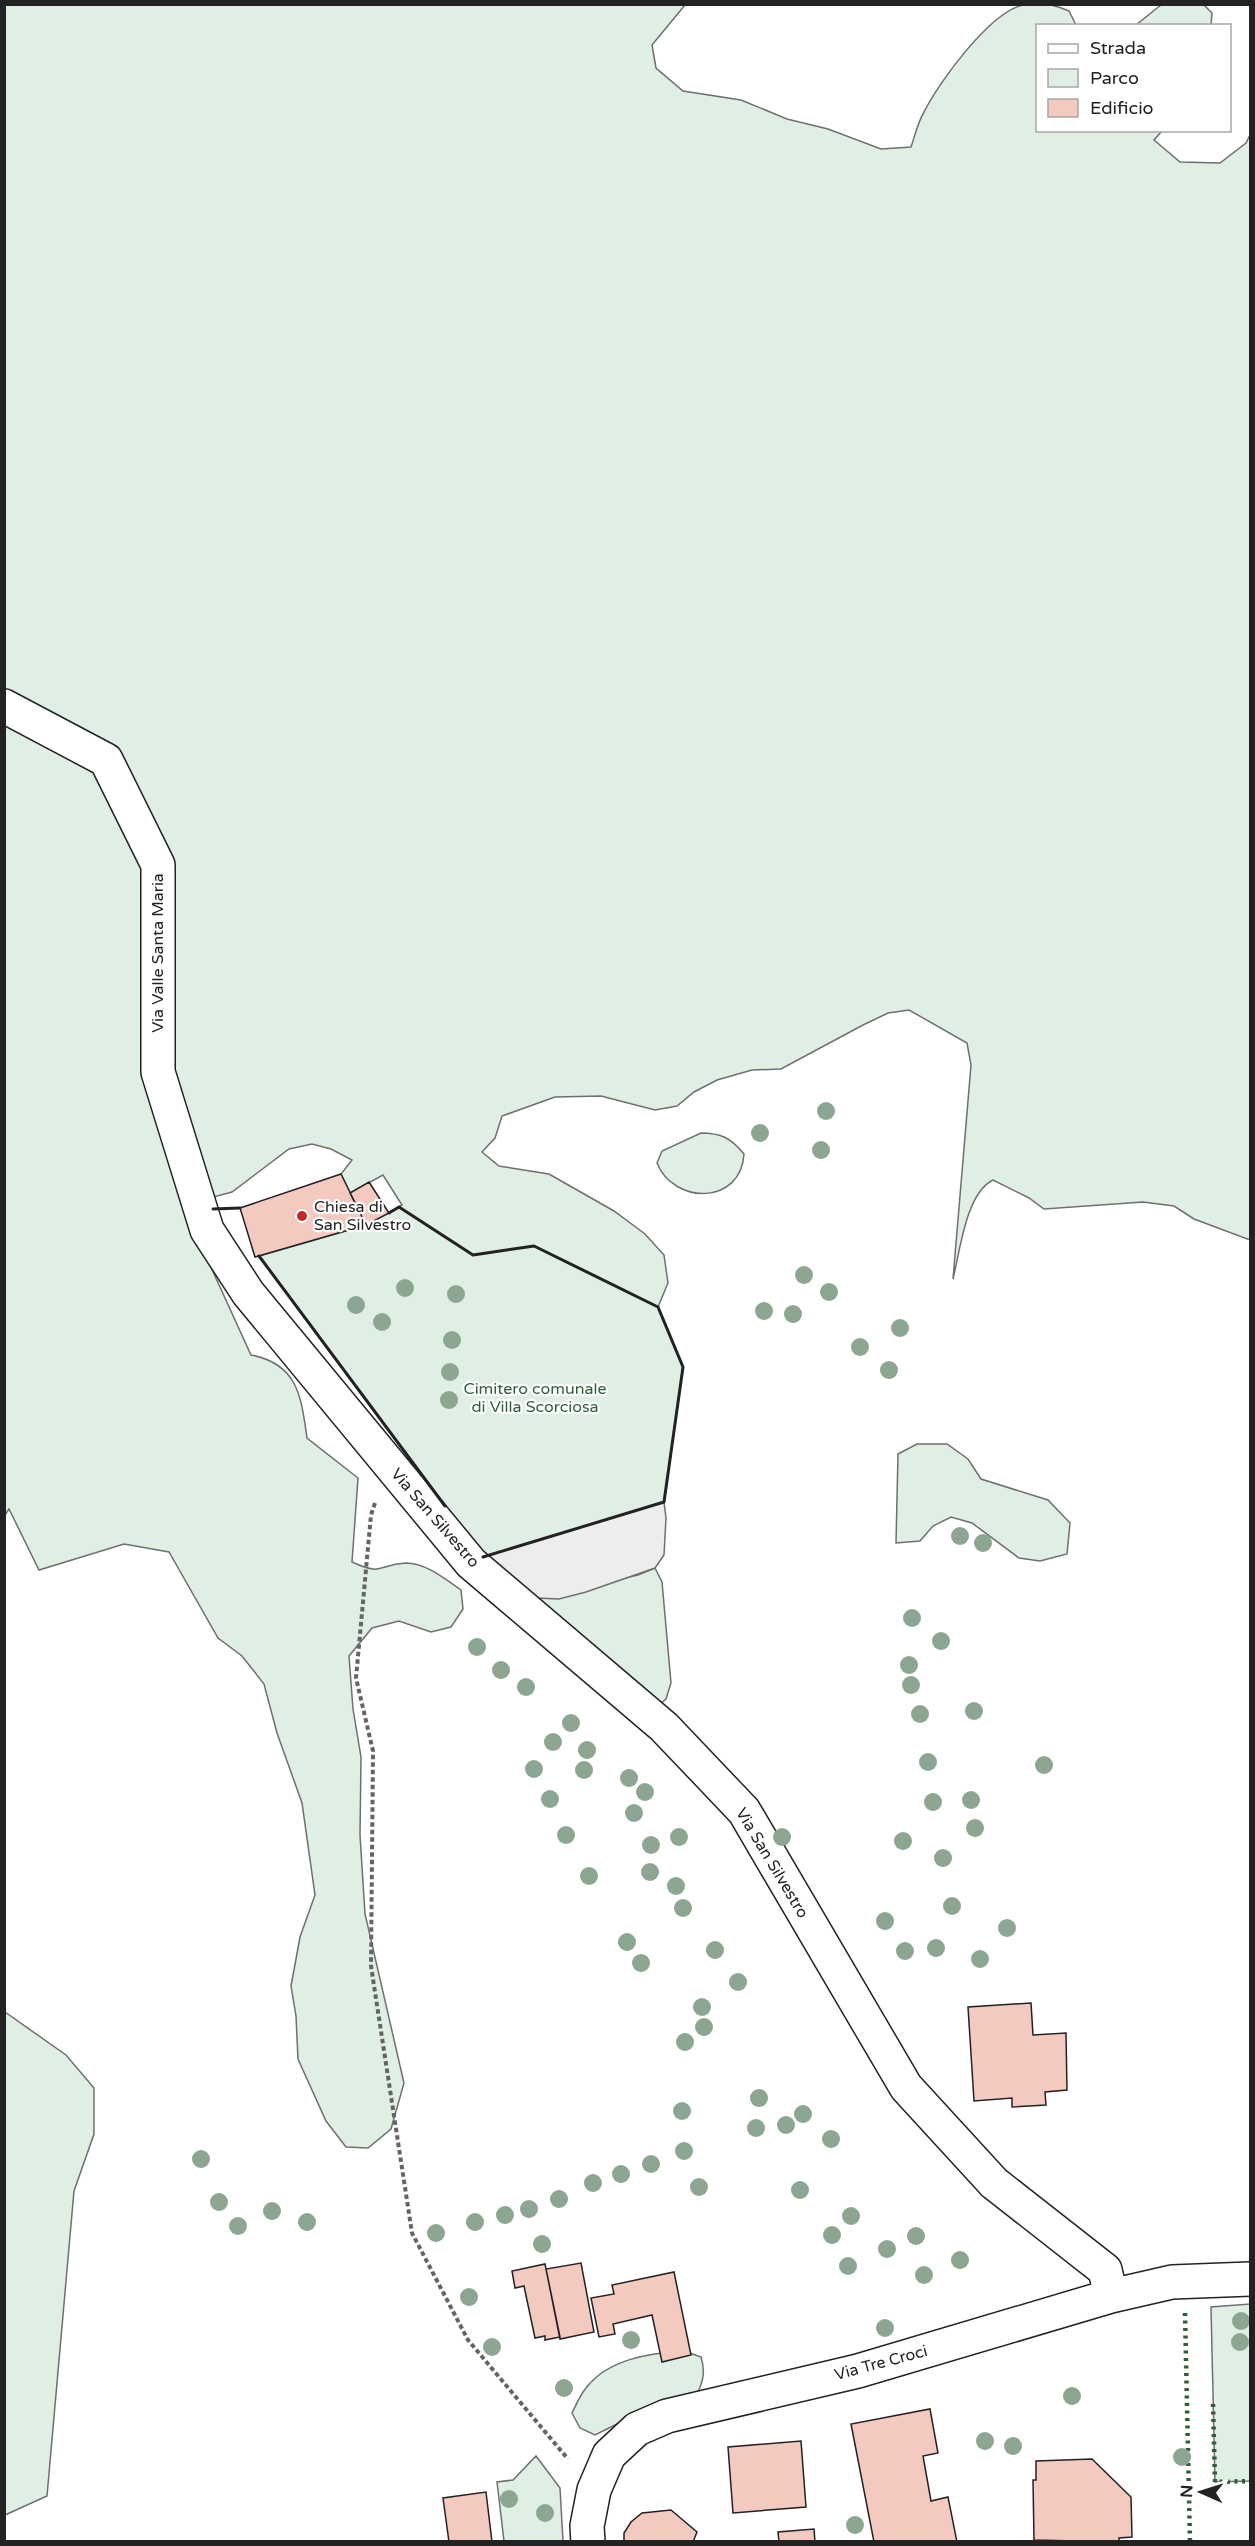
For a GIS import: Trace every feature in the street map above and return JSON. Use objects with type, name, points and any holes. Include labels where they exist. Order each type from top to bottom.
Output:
[{"type":"street","name":"Via Valle Santa Maria","points":[[4,706],[106,760],[158,865],[158,1072],[207,1230],[248,1293],[388,1462]]},
{"type":"street","name":"Via San Silvestro","points":[[388,1462],[471,1563],[664,1726],[744,1811],[906,2087],[994,2182],[1105,2270],[1111,2296]]},
{"type":"street","name":"Via Tre Croci","points":[[588,2541],[587,2526],[594,2490],[609,2455],[637,2429],[667,2416],[858,2371],[1111,2296],[1172,2282],[1251,2279]]},
{"type":"path","points":[[388,1462],[371,1515],[356,1678],[373,1751],[371,1966],[412,2233],[468,2340],[594,2490]]},
{"type":"green space","name":"Cimitero comunale di Villa Scorciosa","points":[[5,5],[685,5],[652,45],[656,68],[683,91],[741,100],[787,119],[828,129],[881,149],[911,147],[920,120],[941,84],[967,50],[996,20],[1010,10],[1023,5],[1052,5],[1069,11],[1076,24],[1036,24],[1036,132],[1161,132],[1154,140],[1180,162],[1220,163],[1246,143],[1250,135],[1250,1240],[1194,1219],[1174,1206],[1143,1202],[1044,1209],[1029,1198],[993,1180],[976,1197],[970,1210],[953,1279],[971,1065],[967,1043],[909,1010],[888,1013],[781,1069],[752,1070],[717,1080],[694,1092],[677,1106],[655,1110],[601,1096],[555,1097],[502,1116],[495,1138],[482,1152],[499,1166],[549,1174],[614,1211],[645,1234],[664,1255],[668,1283],[658,1307],[683,1367],[664,1502],[483,1557],[259,1256],[366,1225],[402,1205],[383,1175],[350,1193],[341,1174],[352,1160],[331,1149],[312,1144],[289,1149],[232,1192],[213,1197],[199,1241],[251,1355],[267,1359],[288,1374],[299,1396],[307,1438],[358,1478],[352,1562],[370,1569],[406,1563],[421,1566],[435,1572],[461,1590],[463,1609],[451,1627],[431,1632],[399,1621],[372,1628],[349,1656],[353,1709],[361,1757],[360,1835],[365,1914],[404,2083],[391,2129],[368,2148],[346,2147],[326,2121],[298,2059],[296,2016],[291,1986],[300,1937],[315,1895],[302,1803],[277,1733],[264,1684],[242,1656],[218,1638],[169,1552],[124,1544],[39,1570],[9,1509],[5,1515]]},
{"type":"green space","points":[[1161,5],[1204,5],[1212,13],[1211,24],[1137,24]]},
{"type":"green space","points":[[701,1133],[725,1138],[735,1144],[744,1154],[740,1171],[732,1183],[720,1190],[706,1193],[691,1192],[677,1186],[665,1177],[657,1163],[662,1151]]},
{"type":"green space","points":[[917,1444],[947,1444],[968,1459],[981,1479],[1048,1500],[1070,1523],[1067,1554],[1040,1561],[1019,1558],[972,1523],[951,1517],[933,1526],[920,1541],[896,1543],[898,1454]]},
{"type":"green space","points":[[655,1568],[662,1582],[671,1683],[666,1699],[659,1705],[536,1598],[638,1575]]},
{"type":"green space","points":[[5,2012],[66,2055],[94,2088],[94,2134],[74,2191],[47,2496],[5,2515]]},
{"type":"green space","points":[[1250,2304],[1250,2481],[1215,2482],[1211,2307]]},
{"type":"green space","points":[[684,2351],[701,2357],[703,2374],[698,2392],[631,2417],[595,2435],[580,2428],[572,2413],[582,2394],[595,2378],[630,2359]]},
{"type":"green space","points":[[536,2456],[560,2488],[563,2541],[504,2541],[497,2482],[513,2480]]},
{"type":"shaded area","points":[[664,1502],[666,1518],[664,1555],[655,1568],[586,1592],[559,1599],[536,1598],[483,1557]]},
{"type":"building","name":"Chiesa di San Silvestro","points":[[341,1174],[366,1225],[255,1257],[240,1208]]},
{"type":"building","points":[[369,1182],[389,1213],[366,1225],[350,1193]]},
{"type":"building","points":[[1031,2003],[1033,2035],[1066,2033],[1067,2090],[1045,2092],[1046,2105],[1012,2107],[1012,2098],[974,2101],[968,2007]]},
{"type":"building","points":[[581,2263],[594,2332],[560,2339],[546,2269]]},
{"type":"building","points":[[545,2264],[560,2337],[545,2340],[545,2336],[535,2338],[524,2286],[515,2288],[512,2271]]},
{"type":"building","points":[[674,2272],[691,2355],[662,2362],[652,2315],[613,2324],[615,2334],[599,2337],[591,2298],[614,2294],[612,2285]]},
{"type":"building","points":[[930,2409],[938,2453],[923,2456],[931,2501],[948,2497],[957,2542],[874,2542],[851,2424]]},
{"type":"building","points":[[801,2441],[806,2507],[733,2513],[728,2447]]},
{"type":"building","points":[[1092,2459],[1131,2497],[1132,2537],[1119,2538],[1119,2542],[1034,2540],[1033,2480],[1036,2480],[1036,2461]]},
{"type":"building","points":[[486,2492],[492,2542],[449,2542],[443,2498]]},
{"type":"building","points":[[671,2510],[697,2532],[693,2542],[624,2542],[624,2533],[631,2522],[642,2513]]},
{"type":"building","points":[[814,2529],[815,2542],[779,2542],[778,2532]]},
{"type":"hedge","points":[[1185,2313],[1190,2542]]},
{"type":"hedge","points":[[1213,2404],[1215,2482],[1250,2481]]},
{"type":"wall","points":[[389,1213],[399,1207],[473,1255],[534,1246],[658,1307],[683,1367],[664,1502],[483,1557]]},
{"type":"wall","points":[[213,1209],[240,1208]]},
{"type":"wall","points":[[259,1256],[445,1506]]},
{"type":"place","name":"Chiesa di San Silvestro","points":[[302,1216]]}]
